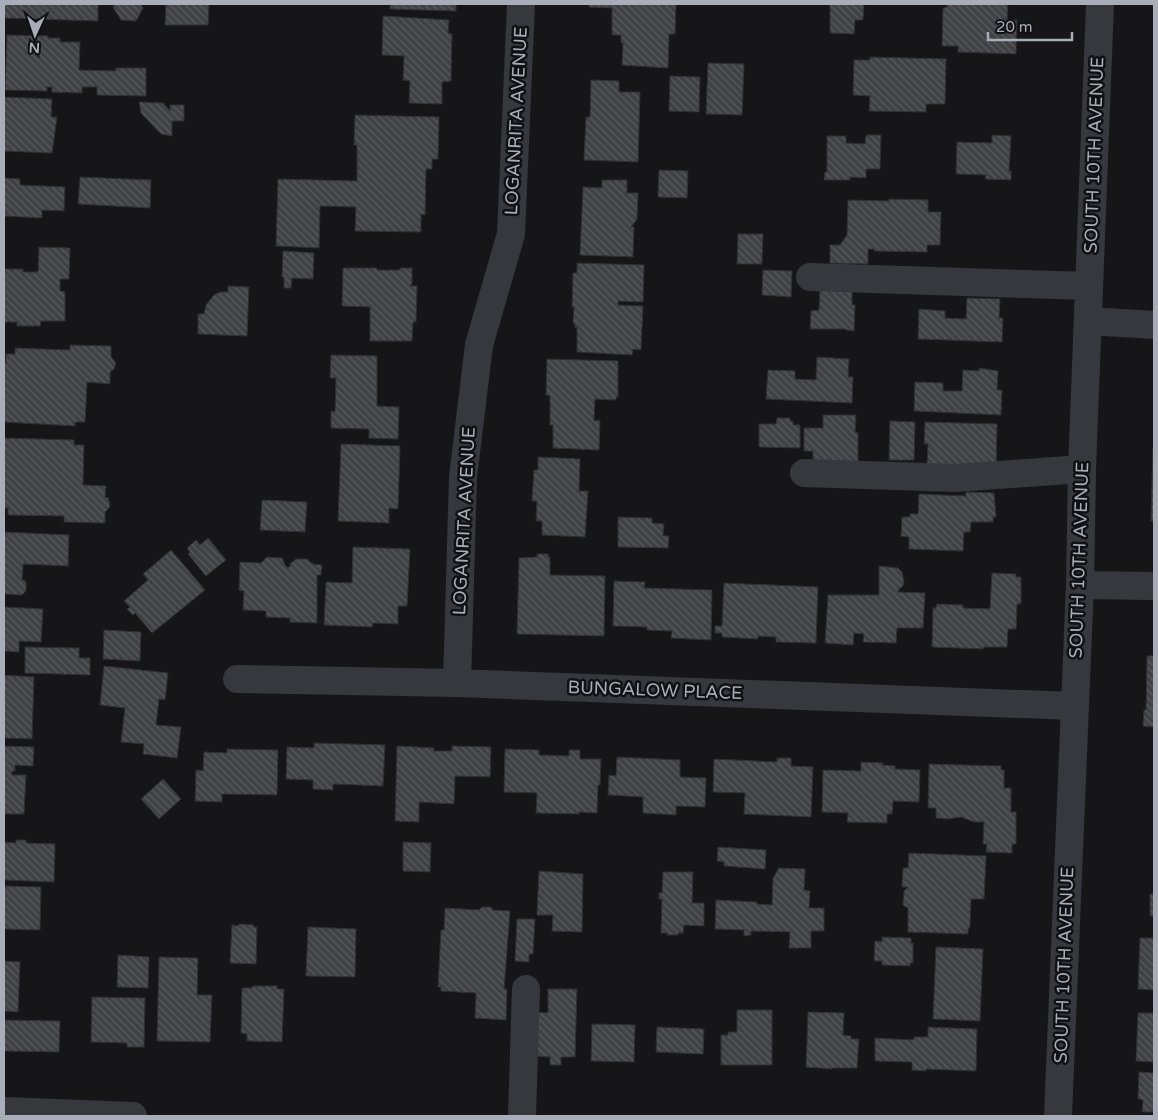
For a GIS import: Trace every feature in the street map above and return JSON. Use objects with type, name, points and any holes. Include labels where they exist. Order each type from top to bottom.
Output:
[{"type":"street","name":"LOGANRITA AVENUE","points":[[457,683],[463,478],[479,345],[511,234],[521,4]]},
{"type":"street","name":"SOUTH 10TH AVENUE","points":[[1058,1116],[1080,585],[1082,469],[1100,4]]},
{"type":"street","points":[[810,277],[1089,286]]},
{"type":"street","points":[[1088,321],[1154,325]]},
{"type":"street","points":[[804,473],[955,478],[1082,469]]},
{"type":"street","points":[[1080,585],[1154,586]]},
{"type":"street","name":"BUNGALOW PLACE","points":[[237,678],[457,683],[1074,706]]},
{"type":"street","points":[[522,1116],[526,989]]},
{"type":"street","points":[[4,1111],[133,1116]]},
{"type":"building","points":[[4,4],[98,4],[98,21],[4,18]]},
{"type":"building","points":[[115,4],[141,4],[143,8],[136,21],[121,20],[113,7]]},
{"type":"building","points":[[166,4],[209,4],[208,25],[165,25]]},
{"type":"building","points":[[390,4],[456,4],[456,11],[390,9]]},
{"type":"building","points":[[589,4],[676,4],[675,34],[669,34],[668,68],[622,65],[623,43],[621,43],[621,35],[612,35],[612,8],[589,7]]},
{"type":"building","points":[[830,4],[864,4],[863,20],[855,20],[854,34],[830,33]]},
{"type":"building","points":[[947,4],[1008,4],[1007,20],[1017,20],[1016,54],[958,52],[958,46],[942,46],[943,8],[947,7]]},
{"type":"building","points":[[383,16],[449,20],[448,33],[452,34],[451,81],[442,82],[442,104],[409,103],[410,81],[403,80],[404,56],[382,55]]},
{"type":"building","points":[[7,35],[48,36],[48,38],[60,38],[60,42],[80,42],[79,70],[116,71],[116,68],[146,68],[146,96],[97,95],[97,87],[82,87],[82,93],[52,92],[52,87],[47,87],[47,91],[5,90]]},
{"type":"building","points":[[870,57],[946,59],[945,104],[926,104],[926,112],[869,111],[870,96],[853,95],[854,60],[870,60]]},
{"type":"building","points":[[708,63],[744,64],[742,115],[706,114]]},
{"type":"building","points":[[670,76],[700,77],[699,112],[669,111]]},
{"type":"building","points":[[591,80],[619,81],[619,92],[640,92],[638,162],[584,160],[586,117],[590,117]]},
{"type":"building","points":[[4,97],[52,99],[51,117],[57,117],[52,153],[4,151]]},
{"type":"building","points":[[139,102],[163,103],[170,111],[170,105],[184,105],[184,121],[172,121],[172,136],[161,134],[141,113]]},
{"type":"building","points":[[355,115],[439,117],[438,159],[432,159],[432,169],[426,169],[425,215],[421,214],[421,232],[355,231],[356,207],[320,206],[319,248],[276,246],[278,179],[357,181],[357,145],[354,145]]},
{"type":"building","points":[[866,135],[881,135],[880,169],[866,169],[866,178],[850,177],[850,180],[824,180],[825,172],[827,172],[827,136],[846,136],[846,143],[865,144]]},
{"type":"building","points":[[992,135],[1011,136],[1009,171],[1011,171],[1011,180],[985,179],[986,175],[956,174],[957,142],[992,143]]},
{"type":"building","points":[[659,170],[688,171],[687,198],[658,197]]},
{"type":"building","points":[[80,177],[151,180],[150,208],[78,204]]},
{"type":"building","points":[[4,178],[20,179],[20,185],[65,187],[64,211],[42,210],[42,218],[4,216]]},
{"type":"building","points":[[602,180],[627,180],[627,193],[638,193],[637,219],[631,227],[634,227],[633,257],[580,255],[583,187],[602,188]]},
{"type":"building","points":[[889,199],[928,200],[928,212],[941,212],[940,245],[927,245],[927,252],[874,251],[874,249],[868,249],[868,264],[830,263],[830,245],[840,245],[847,235],[848,200],[889,201]]},
{"type":"building","points":[[738,234],[763,234],[762,264],[737,264]]},
{"type":"building","points":[[39,247],[70,248],[69,279],[60,279],[60,291],[65,292],[65,321],[41,321],[40,326],[17,326],[17,322],[5,322],[4,326],[4,269],[23,269],[23,272],[38,272]]},
{"type":"building","points":[[283,251],[314,253],[313,279],[292,278],[291,288],[284,288],[284,277],[282,277]]},
{"type":"building","points":[[577,263],[644,265],[643,302],[618,301],[618,305],[643,306],[641,350],[633,349],[632,355],[577,352],[577,327],[575,328],[573,323],[574,307],[572,307],[573,273],[577,273]]},
{"type":"building","points":[[343,268],[400,270],[400,268],[412,268],[412,283],[410,286],[417,286],[416,322],[413,322],[412,341],[370,341],[370,307],[342,306]]},
{"type":"building","points":[[763,270],[792,271],[791,297],[762,295]]},
{"type":"building","points":[[228,286],[249,287],[247,336],[198,334],[198,314],[204,314],[206,305],[214,295],[220,292],[228,292]]},
{"type":"building","points":[[820,289],[852,290],[852,305],[855,305],[854,331],[846,329],[810,329],[811,311],[819,310]]},
{"type":"building","points":[[967,298],[1000,299],[999,318],[1003,318],[1002,342],[918,339],[919,309],[945,311],[945,318],[966,319]]},
{"type":"building","points":[[70,345],[111,346],[111,357],[116,363],[114,369],[110,372],[110,384],[87,382],[85,422],[75,422],[75,426],[4,422],[4,363],[6,363],[6,354],[15,354],[15,348],[70,350]]},
{"type":"building","points":[[331,355],[377,356],[377,406],[399,407],[398,439],[369,438],[369,429],[331,428],[331,411],[335,412],[336,378],[330,378]]},
{"type":"building","points":[[817,357],[849,359],[848,377],[853,377],[852,403],[766,399],[768,370],[795,371],[795,379],[816,380]]},
{"type":"building","points":[[547,359],[618,361],[618,397],[616,397],[616,400],[595,399],[594,421],[600,420],[599,450],[553,448],[553,425],[550,425],[550,396],[546,395]]},
{"type":"building","points":[[979,368],[998,371],[997,390],[1002,390],[1001,415],[914,411],[915,382],[943,383],[943,391],[962,391],[963,370],[979,371]]},
{"type":"building","points":[[823,415],[856,415],[855,432],[858,433],[858,462],[813,462],[813,451],[804,451],[804,428],[823,428]]},
{"type":"building","points":[[777,418],[790,418],[790,421],[793,421],[793,425],[800,425],[800,448],[759,447],[759,424],[776,424]]},
{"type":"building","points":[[890,421],[915,422],[914,460],[889,460]]},
{"type":"building","points":[[925,422],[997,424],[996,469],[927,466],[928,444],[924,444]]},
{"type":"building","points":[[4,438],[74,440],[74,445],[84,445],[83,485],[106,486],[105,497],[108,498],[110,505],[105,512],[105,523],[64,522],[64,516],[8,515],[8,508],[4,508]]},
{"type":"building","points":[[341,444],[400,446],[398,509],[389,508],[389,523],[338,521]]},
{"type":"building","points":[[1153,448],[1154,521],[1151,521]]},
{"type":"building","points":[[538,457],[580,459],[579,491],[588,491],[585,537],[542,535],[542,521],[536,521],[537,501],[532,501],[534,470],[538,470]]},
{"type":"building","points":[[966,492],[994,493],[996,517],[993,517],[993,522],[971,522],[970,532],[964,532],[963,551],[909,549],[909,537],[901,536],[902,517],[918,514],[919,494],[966,496]]},
{"type":"building","points":[[262,500],[307,502],[305,532],[260,530]]},
{"type":"building","points":[[618,517],[652,518],[652,523],[664,524],[663,536],[669,536],[668,548],[618,547]]},
{"type":"building","points":[[4,532],[69,535],[68,566],[23,564],[22,579],[26,582],[26,591],[22,595],[4,594]]},
{"type":"building","points":[[208,538],[226,560],[206,576],[188,554],[190,552],[187,548],[196,540],[200,545]]},
{"type":"building","points":[[353,547],[410,549],[407,606],[398,606],[398,624],[373,623],[372,627],[324,625],[326,582],[352,583]]},
{"type":"building","points":[[171,550],[205,590],[152,633],[135,613],[133,615],[127,609],[130,607],[124,601],[148,580],[143,574]]},
{"type":"building","points":[[537,554],[548,554],[548,557],[550,557],[550,575],[605,576],[604,636],[517,634],[519,558],[537,557]]},
{"type":"building","points":[[267,557],[282,558],[286,567],[290,567],[290,564],[296,559],[307,559],[313,564],[322,565],[321,575],[317,575],[317,623],[290,622],[290,618],[266,617],[266,611],[243,610],[244,591],[239,590],[240,562],[261,563]]},
{"type":"building","points":[[879,566],[898,568],[902,572],[904,582],[898,592],[925,593],[923,628],[897,628],[896,643],[863,642],[864,634],[854,633],[853,645],[825,643],[828,595],[879,595]]},
{"type":"building","points":[[992,573],[1016,574],[1016,577],[1021,577],[1021,604],[1017,604],[1016,629],[1008,629],[1007,647],[984,647],[983,649],[932,647],[933,608],[936,608],[937,604],[963,605],[963,608],[990,609]]},
{"type":"building","points":[[614,581],[645,582],[644,588],[712,590],[711,640],[671,638],[672,631],[647,630],[647,627],[613,626]]},
{"type":"building","points":[[724,583],[818,587],[816,643],[776,642],[776,637],[758,636],[758,639],[722,637],[722,633],[715,633],[715,626],[722,626]]},
{"type":"building","points":[[4,607],[43,609],[41,642],[19,641],[19,652],[4,651]]},
{"type":"building","points":[[104,630],[141,632],[140,661],[103,659]]},
{"type":"building","points":[[25,647],[79,648],[79,658],[90,658],[90,675],[25,673]]},
{"type":"building","points":[[1147,656],[1154,656],[1154,727],[1143,726],[1144,710],[1146,710]]},
{"type":"building","points":[[104,666],[168,673],[165,700],[159,699],[156,725],[181,727],[177,758],[143,754],[144,744],[121,742],[125,708],[100,705]]},
{"type":"building","points":[[4,675],[34,677],[32,739],[4,738]]},
{"type":"building","points":[[314,743],[385,745],[383,786],[333,784],[333,790],[313,789],[313,780],[286,779],[287,747],[314,748]]},
{"type":"building","points":[[4,746],[34,747],[33,766],[15,765],[15,771],[12,771],[12,775],[26,775],[24,814],[4,814]]},
{"type":"building","points":[[397,746],[434,748],[434,751],[452,751],[452,746],[491,747],[490,777],[455,776],[454,804],[419,802],[419,822],[395,821]]},
{"type":"building","points":[[227,749],[278,750],[277,795],[222,794],[222,802],[195,801],[196,770],[203,771],[204,752],[227,753]]},
{"type":"building","points":[[505,749],[539,750],[539,755],[569,756],[569,750],[580,750],[580,759],[601,759],[597,813],[536,813],[537,793],[504,792]]},
{"type":"building","points":[[617,757],[680,760],[680,777],[706,778],[705,807],[676,806],[676,815],[643,813],[643,797],[608,795],[609,775],[616,776]]},
{"type":"building","points":[[777,758],[791,758],[791,766],[813,767],[811,817],[744,814],[745,793],[713,792],[714,759],[777,762]]},
{"type":"building","points":[[861,762],[883,763],[882,765],[895,766],[895,769],[920,770],[919,802],[893,801],[892,814],[887,814],[887,823],[847,822],[848,813],[822,812],[823,770],[861,771]]},
{"type":"building","points":[[929,764],[1001,766],[1001,770],[1004,770],[1004,788],[1011,788],[1011,812],[1016,812],[1016,844],[1012,844],[1012,853],[986,852],[987,844],[983,844],[984,822],[974,822],[961,817],[936,818],[936,808],[928,808]]},
{"type":"building","points":[[163,779],[181,799],[159,819],[141,799]]},
{"type":"building","points":[[16,840],[26,840],[26,843],[55,844],[54,882],[4,880],[4,842],[16,843]]},
{"type":"building","points":[[403,842],[431,843],[430,872],[403,871]]},
{"type":"building","points":[[718,847],[766,850],[765,869],[724,866],[724,862],[717,861]]},
{"type":"building","points":[[909,853],[986,856],[984,899],[971,899],[968,934],[908,932],[908,908],[903,905],[904,891],[908,887],[902,887],[903,868],[908,868]]},
{"type":"building","points":[[779,868],[805,869],[804,890],[810,891],[809,908],[824,908],[824,931],[811,931],[811,948],[789,948],[790,932],[751,931],[751,935],[744,936],[744,930],[715,929],[716,900],[757,902],[757,904],[772,905],[773,878]]},
{"type":"building","points":[[539,871],[583,874],[582,932],[552,931],[553,915],[537,915]]},
{"type":"building","points":[[663,872],[693,872],[692,903],[704,903],[704,926],[684,925],[683,933],[678,933],[678,935],[661,933],[662,899],[659,899],[659,893],[662,893]]},
{"type":"building","points":[[4,886],[41,887],[40,930],[4,929]]},
{"type":"building","points":[[1150,894],[1154,894],[1154,916],[1150,916]]},
{"type":"building","points":[[482,907],[510,911],[504,989],[507,989],[506,1020],[475,1018],[476,993],[441,991],[441,987],[438,987],[441,930],[444,930],[445,908],[479,910]]},
{"type":"building","points":[[517,919],[535,919],[533,954],[529,954],[529,962],[515,961]]},
{"type":"building","points":[[239,924],[257,927],[256,964],[230,963],[232,925],[238,926]]},
{"type":"building","points":[[308,927],[356,929],[355,977],[306,976]]},
{"type":"building","points":[[882,937],[911,938],[911,943],[913,943],[913,963],[910,963],[910,966],[882,965],[882,961],[874,961],[875,941],[882,942]]},
{"type":"building","points":[[1140,938],[1154,938],[1154,990],[1138,989]]},
{"type":"building","points":[[936,947],[983,949],[980,1021],[933,1019]]},
{"type":"building","points":[[118,955],[149,957],[148,988],[117,987]]},
{"type":"building","points":[[159,957],[198,958],[197,995],[212,995],[210,1042],[157,1041]]},
{"type":"building","points":[[4,961],[20,962],[18,1012],[4,1011]]},
{"type":"building","points":[[253,986],[277,986],[277,989],[284,989],[282,1042],[247,1041],[247,1034],[241,1033],[242,988],[252,988]]},
{"type":"building","points":[[548,989],[577,989],[575,1057],[561,1057],[561,1065],[550,1065],[550,1057],[534,1056],[534,1012],[548,1013]]},
{"type":"building","points":[[92,997],[145,998],[144,1047],[127,1047],[127,1043],[91,1042]]},
{"type":"building","points":[[737,1010],[772,1010],[772,1065],[721,1065],[721,1035],[728,1035],[728,1032],[737,1032]]},
{"type":"building","points":[[808,1012],[844,1013],[843,1035],[851,1036],[851,1039],[859,1039],[857,1068],[806,1067]]},
{"type":"building","points":[[1138,1013],[1154,1013],[1154,1062],[1136,1061]]},
{"type":"building","points":[[4,1020],[60,1021],[59,1052],[4,1051]]},
{"type":"building","points":[[592,1024],[635,1025],[634,1062],[591,1061]]},
{"type":"building","points":[[657,1027],[704,1029],[703,1054],[656,1052]]},
{"type":"building","points":[[928,1027],[977,1029],[976,1071],[912,1070],[912,1062],[875,1061],[875,1038],[913,1040],[914,1037],[928,1037]]},
{"type":"building","points":[[1139,1072],[1154,1073],[1154,1112],[1142,1112],[1143,1100],[1138,1099]]}]
